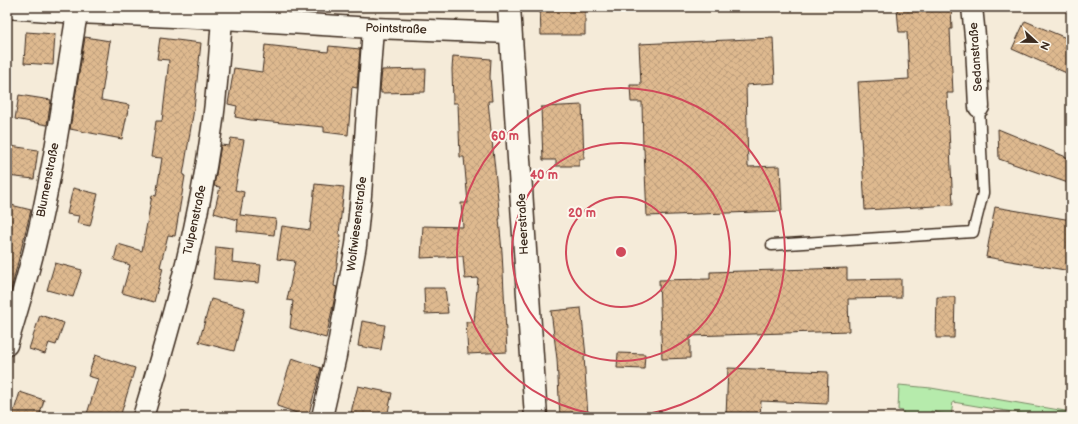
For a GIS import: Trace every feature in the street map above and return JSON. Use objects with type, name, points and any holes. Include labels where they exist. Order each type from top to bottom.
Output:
[{"type":"street","name":"Heerstraße","points":[[509,7],[536,417]]},
{"type":"street","name":"Sedanstraße","points":[[972,7],[976,46],[979,107]]},
{"type":"street","name":"Pointstraße","points":[[7,8],[77,13],[191,12],[222,19],[283,15],[373,28],[511,33]]},
{"type":"street","name":"Blumenstraße","points":[[7,345],[35,247],[42,214],[60,122],[77,13]]},
{"type":"street","name":"Tulpenstraße","points":[[143,417],[170,326],[202,189],[218,81],[222,19]]},
{"type":"street","name":"Wolfwiesenstraße","points":[[322,417],[334,369],[356,245],[362,195],[373,28]]},
{"type":"lane","points":[[772,245],[973,232],[983,193],[979,107]]},
{"type":"path","points":[[963,414],[986,417]]},
{"type":"green space","points":[[899,385],[931,388],[1071,412],[1071,417],[1030,417],[1030,415],[953,402],[951,416],[931,411],[930,417],[903,417],[903,411],[898,410]]},
{"type":"building","points":[[540,7],[585,7],[585,35],[541,35]]},
{"type":"building","points":[[951,7],[952,29],[950,29],[953,93],[947,93],[953,205],[865,210],[858,82],[909,79],[907,32],[899,32],[897,9]]},
{"type":"building","points":[[1025,21],[1071,40],[1071,75],[1012,49]]},
{"type":"building","points":[[26,32],[55,34],[53,65],[24,63]]},
{"type":"building","points":[[85,37],[110,41],[101,100],[129,105],[122,139],[70,129]]},
{"type":"building","points":[[160,38],[201,43],[194,109],[183,175],[185,176],[175,236],[168,235],[160,267],[163,268],[154,302],[122,293],[130,265],[114,260],[118,244],[142,251],[152,195],[156,196],[162,158],[151,157],[156,121],[162,121],[169,60],[157,59]]},
{"type":"building","points":[[773,38],[775,83],[746,85],[748,167],[780,166],[782,211],[647,216],[642,102],[631,102],[630,85],[641,85],[639,44]]},
{"type":"building","points":[[265,45],[328,52],[329,46],[360,49],[357,88],[352,87],[348,135],[324,132],[324,127],[235,117],[237,106],[228,104],[234,68],[262,72]]},
{"type":"building","points":[[453,56],[491,59],[490,77],[492,101],[488,101],[500,219],[507,352],[468,354],[466,322],[474,322],[478,278],[465,279],[463,256],[421,258],[423,226],[463,227],[461,203],[468,203],[464,157],[460,157],[458,103],[453,103]]},
{"type":"building","points":[[426,69],[425,92],[381,93],[382,70]]},
{"type":"building","points":[[19,95],[51,100],[47,125],[15,119]]},
{"type":"building","points":[[582,105],[584,159],[579,159],[579,166],[556,166],[556,160],[543,160],[541,107]]},
{"type":"building","points":[[998,129],[1071,159],[1071,184],[999,159]]},
{"type":"building","points":[[231,138],[244,140],[235,190],[244,192],[240,215],[276,219],[274,235],[237,231],[238,220],[214,213],[220,187],[214,186],[221,145],[229,146]]},
{"type":"building","points":[[10,146],[38,150],[34,179],[7,176],[7,163]]},
{"type":"building","points":[[315,184],[344,187],[339,234],[341,235],[334,286],[337,287],[326,338],[290,328],[293,301],[287,300],[295,261],[277,259],[282,226],[310,230]]},
{"type":"building","points":[[73,188],[98,194],[90,226],[77,223],[79,216],[67,214]]},
{"type":"building","points":[[7,204],[31,210],[9,298],[7,297]]},
{"type":"building","points":[[995,207],[1071,220],[1071,271],[986,257]]},
{"type":"building","points":[[216,247],[233,249],[232,262],[261,265],[259,283],[213,279]]},
{"type":"building","points":[[55,263],[82,270],[73,297],[47,290]]},
{"type":"building","points":[[847,268],[847,280],[901,279],[901,298],[848,299],[849,331],[690,336],[690,358],[662,359],[659,280],[710,279],[710,272]]},
{"type":"building","points":[[424,288],[445,288],[448,313],[425,314]]},
{"type":"building","points":[[937,297],[955,297],[954,338],[936,338]]},
{"type":"building","points":[[211,299],[245,308],[234,351],[199,342]]},
{"type":"building","points":[[581,308],[586,356],[584,356],[588,417],[560,417],[557,359],[551,311]]},
{"type":"building","points":[[40,315],[64,323],[56,345],[49,343],[45,354],[29,349]]},
{"type":"building","points":[[362,321],[385,325],[381,350],[358,346]]},
{"type":"building","points":[[618,353],[645,354],[644,369],[617,368]]},
{"type":"building","points":[[95,355],[135,368],[120,417],[86,417],[98,379],[88,376]]},
{"type":"building","points":[[292,358],[321,368],[308,417],[277,406]]},
{"type":"building","points":[[728,368],[828,372],[827,404],[761,401],[760,417],[726,416]]},
{"type":"building","points":[[358,386],[392,393],[387,417],[351,417]]},
{"type":"building","points":[[20,392],[44,400],[39,417],[12,417]]}]
